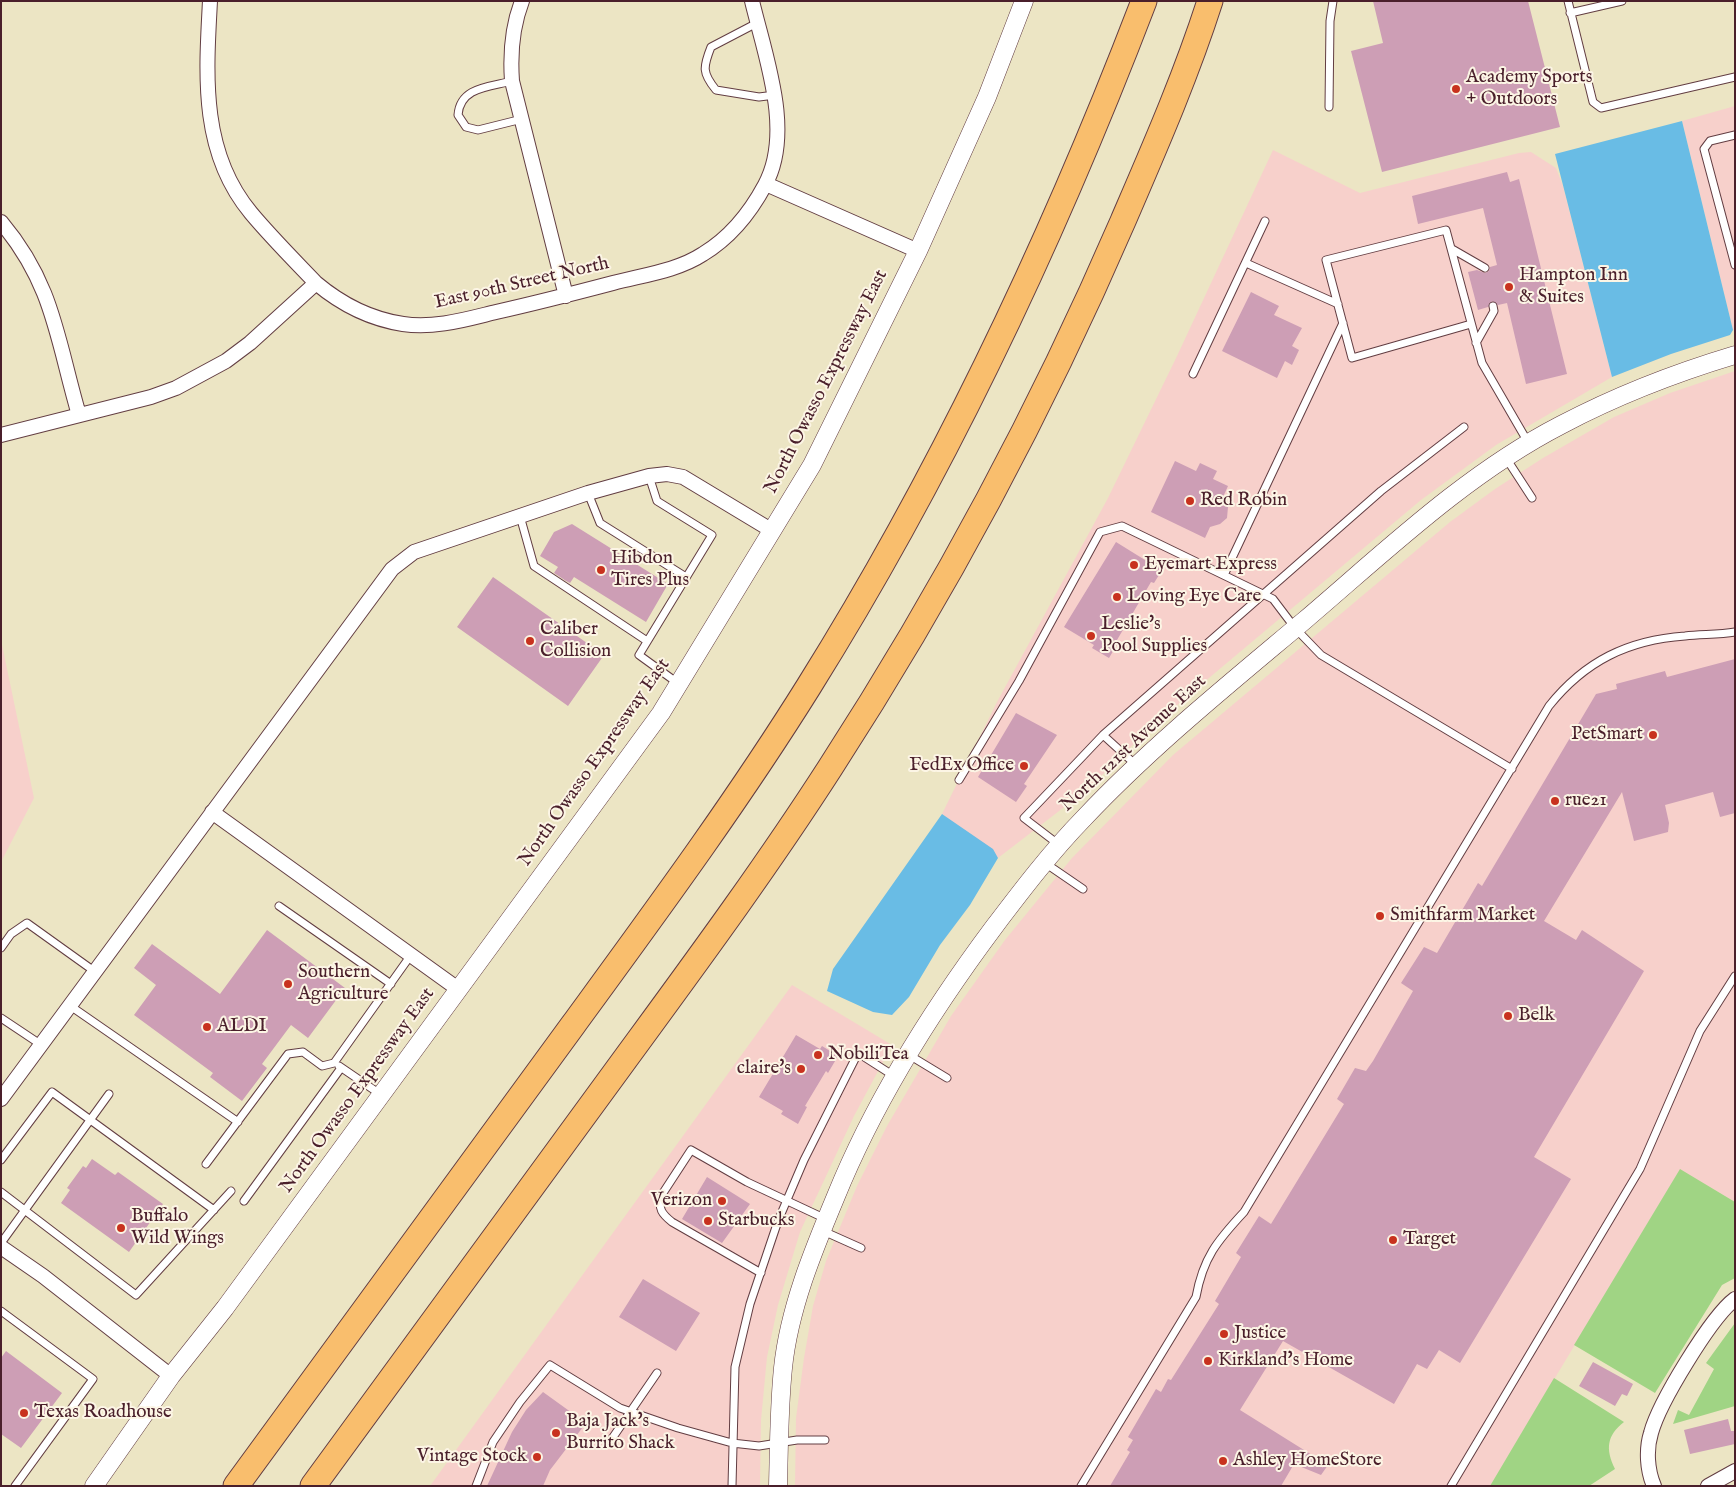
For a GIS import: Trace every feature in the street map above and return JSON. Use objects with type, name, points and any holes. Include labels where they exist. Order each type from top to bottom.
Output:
[{"type":"highway","points":[[236,1486],[640,933],[734,800],[810,685],[885,557],[960,420],[1016,305],[1072,181],[1144,1]]},
{"type":"highway","points":[[313,1486],[757,879],[830,768],[900,656],[963,545],[1058,362],[1108,255],[1163,127],[1210,1]]},
{"type":"street","name":"East 90th Street North","points":[[210,1],[206,80],[210,125],[220,160],[236,191],[250,212],[316,283],[336,300],[354,310],[404,324],[443,324],[566,296],[678,266],[702,255],[738,226],[766,184],[774,153],[778,112],[752,1]]},
{"type":"street","points":[[522,1],[517,15],[512,43],[512,81],[566,296]]},
{"type":"street","name":"North Owasso Expressway East","points":[[94,1486],[171,1376],[225,1308],[662,714],[771,530],[812,465],[918,251],[987,97],[1024,1]]},
{"type":"street","points":[[766,184],[918,251]]},
{"type":"street","points":[[1,222],[23,251],[49,303],[79,415]]},
{"type":"street","points":[[1,435],[151,397],[199,377],[250,343],[316,283]]},
{"type":"street","name":"North 121st Avenue East","points":[[778,1486],[783,1366],[798,1296],[824,1224],[851,1159],[908,1055],[968,962],[1045,863],[1081,821],[1136,766],[1192,715],[1448,499],[1506,458],[1558,426],[1682,371],[1735,355]]},
{"type":"street","points":[[1,1099],[392,569],[414,552],[588,492],[649,476],[667,474],[683,477],[771,530]]},
{"type":"street","points":[[212,812],[458,989]]},
{"type":"street","points":[[1,1247],[43,1276],[171,1376]]},
{"type":"street","points":[[1654,1486],[1649,1474],[1648,1450],[1651,1433],[1661,1408],[1710,1325],[1735,1299]]},
{"type":"street","points":[[1708,1486],[1735,1471]]},
{"type":"lane","points":[[1329,107],[1330,21],[1333,1]]},
{"type":"lane","points":[[1568,1],[1594,102],[1601,108],[1735,76]]},
{"type":"lane","points":[[1570,13],[1622,1]]},
{"type":"lane","points":[[757,23],[711,47],[704,64],[706,78],[716,90],[759,97],[775,95]]},
{"type":"lane","points":[[512,81],[467,93],[461,100],[458,115],[466,127],[478,130],[522,120]]},
{"type":"lane","points":[[1735,135],[1710,141],[1704,149],[1735,265]]},
{"type":"lane","points":[[1194,374],[1265,221]]},
{"type":"lane","points":[[1471,324],[1352,358],[1326,260],[1446,230],[1482,363],[1529,444]]},
{"type":"lane","points":[[1452,249],[1485,268]]},
{"type":"lane","points":[[1246,263],[1338,304]]},
{"type":"lane","points":[[1476,343],[1494,311],[1493,306]]},
{"type":"lane","points":[[1224,575],[1343,323]]},
{"type":"lane","points":[[1060,846],[1024,818],[1103,735],[1381,491],[1464,426]]},
{"type":"lane","points":[[1506,458],[1532,498]]},
{"type":"lane","points":[[649,476],[657,501],[712,535],[639,655],[679,685]]},
{"type":"lane","points":[[588,492],[600,523],[686,577]]},
{"type":"lane","points":[[520,516],[534,566],[648,642]]},
{"type":"lane","points":[[959,780],[1019,681],[1100,532],[1122,526],[1273,599],[1295,628],[1321,655],[1512,769]]},
{"type":"lane","points":[[1081,1486],[1196,1297],[1201,1271],[1218,1240],[1244,1212],[1549,706],[1580,672],[1621,648],[1644,642],[1684,636],[1735,632]]},
{"type":"lane","points":[[1103,735],[1136,766]]},
{"type":"lane","points":[[1045,863],[1083,889]]},
{"type":"lane","points":[[279,906],[391,984]]},
{"type":"lane","points":[[1,948],[11,934],[27,923],[94,971]]},
{"type":"lane","points":[[206,1164],[288,1054],[303,1052],[322,1066],[334,1063],[411,955]]},
{"type":"lane","points":[[1451,1486],[1640,1169],[1700,1031],[1735,976]]},
{"type":"lane","points":[[69,1005],[238,1122]]},
{"type":"lane","points":[[1,1018],[40,1044]]},
{"type":"lane","points":[[732,1486],[735,1367],[741,1336],[786,1201],[804,1160],[858,1053],[895,1077]]},
{"type":"lane","points":[[908,1055],[947,1078]]},
{"type":"lane","points":[[334,1063],[382,1096]]},
{"type":"lane","points":[[244,1201],[341,1068]]},
{"type":"lane","points":[[1,1160],[52,1092],[214,1210]]},
{"type":"lane","points":[[1,1243],[109,1094]]},
{"type":"lane","points":[[761,1273],[672,1222],[662,1213],[659,1204],[661,1196],[691,1150],[786,1201],[861,1248]]},
{"type":"lane","points":[[1,1192],[136,1295],[231,1191]]},
{"type":"lane","points":[[1,1311],[93,1378],[15,1486]]},
{"type":"lane","points":[[476,1486],[493,1442],[520,1402],[550,1364],[620,1408],[732,1444],[759,1446],[825,1440]]},
{"type":"lane","points":[[611,1440],[632,1413],[657,1374]]},
{"type":"shaded area","points":[[1735,106],[1735,330],[1733,330],[1682,121]]},
{"type":"shaded area","points":[[1273,150],[1360,193],[1519,153],[1531,152],[1556,168],[1563,186],[1612,377],[1496,445],[1421,500],[1148,730],[1089,788],[998,858],[942,814],[997,702],[1108,498],[1177,356]]},
{"type":"shaded area","name":"Smithfarm Market","points":[[1735,371],[1735,1202],[1680,1170],[1490,1486],[795,1486],[796,1418],[813,1306],[826,1261],[857,1186],[887,1126],[951,1016],[1005,940],[1072,858],[1173,755],[1450,522],[1495,489],[1543,458],[1614,417],[1670,393]]},
{"type":"shaded area","points":[[1,640],[34,798],[1,862]]},
{"type":"shaded area","points":[[792,985],[892,1045],[854,1116],[800,1232],[778,1305],[767,1357],[761,1420],[760,1486],[430,1486]]},
{"type":"green space","points":[[1680,1169],[1735,1202],[1735,1278],[1722,1285],[1655,1393],[1574,1345]]},
{"type":"green space","points":[[1735,1323],[1735,1406],[1673,1424],[1678,1410],[1689,1415],[1714,1369],[1706,1363]]},
{"type":"green space","points":[[1554,1378],[1624,1422],[1614,1432],[1609,1443],[1610,1455],[1615,1469],[1589,1486],[1490,1486]]},
{"type":"water","points":[[1682,121],[1733,330],[1730,335],[1671,354],[1612,377],[1555,154]]},
{"type":"water","points":[[942,814],[993,849],[998,858],[970,905],[940,945],[909,997],[892,1015],[873,1012],[827,991],[833,969]]},
{"type":"building","name":"Academy Sports + Outdoors","points":[[1373,1],[1528,1],[1560,127],[1382,172],[1351,51],[1383,43]]},
{"type":"building","name":"Hampton Inn & Suites","points":[[1507,172],[1510,182],[1519,179],[1567,374],[1526,384],[1507,303],[1498,305],[1492,301],[1488,307],[1478,310],[1468,272],[1477,270],[1485,273],[1489,271],[1490,267],[1497,265],[1483,208],[1418,224],[1412,196]]},
{"type":"building","points":[[1251,292],[1279,306],[1274,315],[1302,328],[1292,346],[1299,350],[1292,365],[1285,361],[1277,378],[1222,351]]},
{"type":"building","name":"Red Robin","points":[[1175,461],[1196,471],[1200,463],[1217,471],[1213,479],[1228,486],[1223,497],[1228,507],[1227,518],[1220,524],[1210,527],[1205,538],[1151,512]]},
{"type":"building","name":"Hibdon Tires Plus","points":[[572,524],[668,584],[646,622],[574,577],[570,583],[566,581],[554,573],[558,567],[540,556],[554,532]]},
{"type":"building","points":[[1116,542],[1145,560],[1147,557],[1164,567],[1154,583],[1151,582],[1117,640],[1119,641],[1109,658],[1092,648],[1094,645],[1064,627]]},
{"type":"building","name":"Caliber Collision","points":[[493,577],[604,655],[568,706],[457,627]]},
{"type":"building","points":[[1735,659],[1735,813],[1720,817],[1713,792],[1665,805],[1669,823],[1668,832],[1634,841],[1622,792],[1544,921],[1576,940],[1582,930],[1644,971],[1534,1157],[1571,1179],[1460,1363],[1439,1350],[1427,1369],[1417,1364],[1394,1404],[1283,1341],[1240,1410],[1328,1465],[1321,1475],[1294,1464],[1281,1486],[1110,1486],[1130,1452],[1127,1450],[1133,1440],[1128,1437],[1156,1389],[1161,1392],[1168,1379],[1171,1380],[1219,1304],[1215,1301],[1241,1257],[1236,1253],[1259,1216],[1271,1224],[1344,1104],[1337,1099],[1355,1068],[1366,1071],[1373,1061],[1413,991],[1401,983],[1424,947],[1437,953],[1478,883],[1482,886],[1596,694],[1617,689],[1616,684],[1665,671],[1667,677]]},
{"type":"building","points":[[1016,713],[1057,735],[1024,784],[1027,786],[1016,802],[978,777]]},
{"type":"building","points":[[267,930],[345,988],[308,1038],[291,1025],[262,1064],[267,1068],[242,1101],[210,1077],[213,1073],[134,1015],[156,985],[134,968],[152,944],[220,994]]},
{"type":"building","points":[[796,1035],[820,1049],[822,1046],[838,1056],[828,1073],[826,1071],[805,1106],[807,1107],[798,1124],[781,1114],[783,1111],[759,1097]]},
{"type":"building","name":"Buffalo Wild Wings","points":[[92,1159],[115,1175],[118,1172],[163,1204],[129,1252],[61,1203],[70,1190],[67,1188],[83,1166],[86,1168]]},
{"type":"building","points":[[707,1177],[750,1204],[722,1243],[682,1219]]},
{"type":"building","points":[[643,1279],[700,1313],[676,1351],[619,1317]]},
{"type":"building","name":"Texas Roadhouse","points":[[6,1351],[62,1393],[21,1448],[1,1434],[1,1358]]},
{"type":"building","points":[[1593,1362],[1633,1384],[1627,1396],[1622,1394],[1615,1406],[1579,1386]]},
{"type":"building","points":[[543,1392],[586,1423],[550,1470],[543,1486],[487,1486],[512,1432],[526,1410]]},
{"type":"building","points":[[1728,1419],[1731,1431],[1735,1431],[1735,1444],[1690,1454],[1684,1430]]},
{"type":"place","name":"Academy Sports + Outdoors","points":[[1456,89]]},
{"type":"place","name":"Hampton Inn & Suites","points":[[1509,287]]},
{"type":"place","name":"Red Robin","points":[[1190,501]]},
{"type":"place","name":"Eyemart Express","points":[[1134,565]]},
{"type":"place","name":"Hibdon Tires Plus","points":[[601,570]]},
{"type":"place","name":"Loving Eye Care","points":[[1117,597]]},
{"type":"place","name":"Leslie's Pool Supplies","points":[[1091,636]]},
{"type":"place","name":"Caliber Collision","points":[[530,641]]},
{"type":"place","name":"PetSmart","points":[[1653,735]]},
{"type":"place","name":"FedEx Office","points":[[1024,766]]},
{"type":"place","name":"rue21","points":[[1555,801]]},
{"type":"place","name":"Smithfarm Market","points":[[1380,916]]},
{"type":"place","name":"Southern Agriculture","points":[[288,984]]},
{"type":"place","name":"Belk","points":[[1508,1016]]},
{"type":"place","name":"ALDI","points":[[207,1027]]},
{"type":"place","name":"NobiliTea","points":[[818,1055]]},
{"type":"place","name":"claire's","points":[[801,1069]]},
{"type":"place","name":"Verizon","points":[[722,1201]]},
{"type":"place","name":"Starbucks","points":[[708,1221]]},
{"type":"place","name":"Buffalo Wild Wings","points":[[121,1228]]},
{"type":"place","name":"Target","points":[[1393,1240]]},
{"type":"place","name":"Justice","points":[[1224,1334]]},
{"type":"place","name":"Kirkland's Home","points":[[1208,1361]]},
{"type":"place","name":"Texas Roadhouse","points":[[24,1413]]},
{"type":"place","name":"Baja Jack's Burrito Shack","points":[[556,1433]]},
{"type":"place","name":"Vintage Stock","points":[[537,1457]]},
{"type":"place","name":"Ashley HomeStore","points":[[1223,1461]]}]
